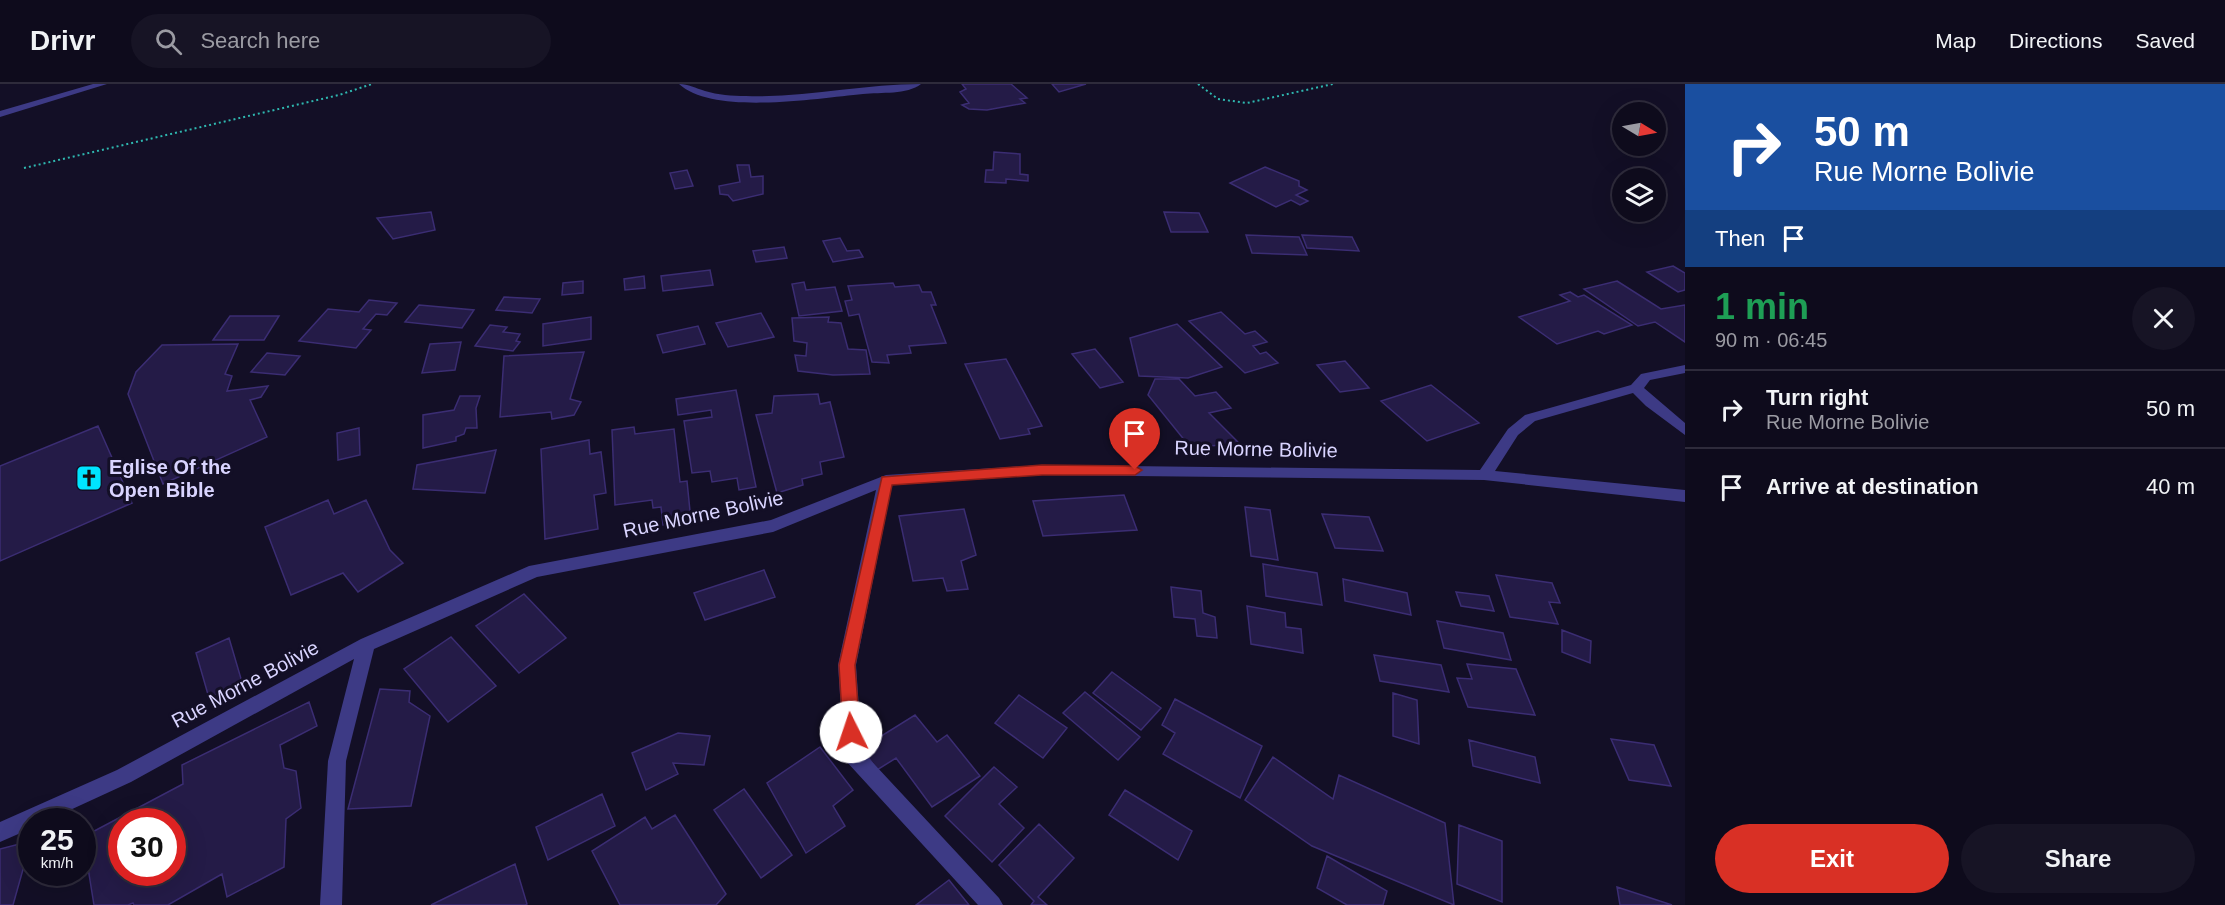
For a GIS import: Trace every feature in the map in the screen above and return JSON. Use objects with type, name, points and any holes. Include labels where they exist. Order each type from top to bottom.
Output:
[{"type":"street","points":[[0,114],[103,84]]},
{"type":"street","points":[[683,84],[715,95],[752,99],[812,97],[918,84]]},
{"type":"street","points":[[1484,475],[1513,432],[1530,418],[1636,388],[1646,377],[1685,369]]},
{"type":"street","points":[[1636,388],[1651,403],[1685,429]]},
{"type":"street","name":"Rue Morne Bolivie","points":[[0,832],[124,776],[367,644],[535,571],[773,526],[886,480],[1042,470],[1484,475],[1685,496]]},
{"type":"street","points":[[886,480],[847,665],[853,755],[992,905]]},
{"type":"street","points":[[331,905],[337,761],[367,644]]},
{"type":"path","points":[[24,168],[339,95],[372,84]]},
{"type":"path","points":[[1198,84],[1218,99],[1247,102],[1333,84]]},
{"type":"building","points":[[962,84],[1011,84],[1027,98],[1020,99],[1025,103],[987,110],[969,109],[962,105],[969,103],[960,92],[966,89]]},
{"type":"building","points":[[1052,84],[1086,84],[1059,92]]},
{"type":"building","points":[[994,152],[1020,154],[1020,174],[1028,175],[1028,181],[1006,179],[1006,183],[985,182],[986,170],[993,170]]},
{"type":"building","points":[[737,165],[749,165],[751,177],[763,176],[763,194],[733,201],[728,195],[720,194],[719,186],[740,182]]},
{"type":"building","points":[[1265,167],[1299,181],[1299,186],[1307,190],[1296,195],[1308,201],[1300,205],[1291,200],[1276,207],[1230,183]]},
{"type":"building","points":[[687,170],[693,186],[675,189],[670,173]]},
{"type":"building","points":[[431,212],[435,230],[393,239],[377,218]]},
{"type":"building","points":[[1164,212],[1199,213],[1208,232],[1171,232]]},
{"type":"building","points":[[1246,235],[1299,237],[1307,255],[1252,253]]},
{"type":"building","points":[[1302,235],[1352,237],[1359,251],[1307,248]]},
{"type":"building","points":[[840,238],[847,251],[859,250],[863,257],[833,262],[823,241]]},
{"type":"building","points":[[784,247],[787,258],[756,262],[753,251]]},
{"type":"building","points":[[1673,266],[1685,273],[1685,290],[1678,292],[1647,272]]},
{"type":"building","points":[[710,270],[713,285],[663,291],[661,276]]},
{"type":"building","points":[[644,276],[645,288],[625,290],[624,279]]},
{"type":"building","points":[[583,281],[583,293],[562,295],[563,283]]},
{"type":"building","points":[[1617,281],[1661,309],[1685,305],[1685,342],[1655,322],[1638,326],[1584,289]]},
{"type":"building","points":[[804,282],[806,290],[835,287],[842,311],[799,316],[792,284]]},
{"type":"building","points":[[893,283],[895,287],[919,285],[922,292],[931,292],[936,305],[931,305],[946,343],[909,346],[911,353],[887,355],[889,363],[872,362],[859,314],[849,316],[845,301],[852,300],[848,286]]},
{"type":"building","points":[[1570,292],[1578,297],[1584,295],[1632,325],[1604,334],[1598,331],[1557,344],[1519,317],[1570,301],[1560,295]]},
{"type":"building","points":[[504,297],[540,299],[532,313],[496,310]]},
{"type":"building","points":[[369,300],[397,303],[387,315],[376,314],[363,329],[371,330],[356,348],[299,341],[328,309],[359,312]]},
{"type":"building","points":[[419,305],[474,310],[462,328],[405,322]]},
{"type":"building","points":[[1221,312],[1245,334],[1255,331],[1267,342],[1253,346],[1260,354],[1266,352],[1278,363],[1245,373],[1189,321]]},
{"type":"building","points":[[761,313],[774,337],[728,347],[716,323]]},
{"type":"building","points":[[230,316],[279,316],[264,340],[213,340]]},
{"type":"building","points":[[591,317],[591,339],[543,346],[543,324]]},
{"type":"building","points":[[829,317],[828,322],[841,323],[848,349],[866,350],[870,374],[833,375],[798,371],[795,355],[806,356],[807,343],[794,341],[792,318]]},
{"type":"building","points":[[1177,324],[1222,367],[1188,378],[1139,376],[1130,338]]},
{"type":"building","points":[[490,325],[507,327],[503,332],[520,334],[516,341],[520,342],[513,351],[475,346]]},
{"type":"building","points":[[698,326],[705,344],[663,353],[657,335]]},
{"type":"building","points":[[461,342],[455,370],[422,373],[430,344]]},
{"type":"building","points":[[238,344],[225,374],[232,376],[227,391],[268,386],[261,397],[250,400],[267,437],[163,484],[128,394],[136,372],[162,345]]},
{"type":"building","points":[[1095,349],[1123,382],[1100,388],[1072,354]]},
{"type":"building","points":[[584,352],[570,399],[581,402],[574,415],[552,419],[551,412],[500,417],[504,356]]},
{"type":"building","points":[[267,353],[300,356],[285,375],[251,372]]},
{"type":"building","points":[[1006,359],[1042,426],[1028,429],[1030,434],[1000,439],[965,364]]},
{"type":"building","points":[[1345,361],[1369,388],[1340,392],[1317,365]]},
{"type":"building","points":[[1155,379],[1179,379],[1195,396],[1216,392],[1231,408],[1209,413],[1240,444],[1190,447],[1148,395]]},
{"type":"building","points":[[1431,385],[1479,423],[1427,441],[1381,401]]},
{"type":"building","points":[[736,390],[756,487],[739,490],[737,478],[712,482],[710,471],[692,473],[684,421],[712,417],[711,410],[678,415],[676,399]]},
{"type":"building","points":[[818,394],[820,404],[830,402],[844,457],[820,462],[822,474],[802,479],[803,485],[777,493],[756,415],[772,413],[774,396]]},
{"type":"building","points":[[460,396],[480,396],[476,408],[477,428],[466,428],[464,434],[456,437],[456,441],[423,448],[423,415],[454,410]]},
{"type":"building","points":[[98,426],[132,503],[0,561],[0,466]]},
{"type":"building","points":[[634,427],[635,434],[674,429],[680,482],[687,481],[691,521],[663,525],[661,507],[653,508],[652,500],[615,505],[612,430]]},
{"type":"building","points":[[359,428],[360,455],[338,460],[337,433]]},
{"type":"building","points":[[589,440],[590,454],[601,452],[606,493],[594,495],[598,529],[545,539],[541,449]]},
{"type":"building","points":[[496,450],[485,493],[413,489],[417,465]]},
{"type":"building","points":[[1124,495],[1137,530],[1043,536],[1033,501]]},
{"type":"building","points":[[328,500],[334,514],[366,500],[390,550],[403,563],[358,592],[343,573],[291,595],[265,527]]},
{"type":"building","points":[[1245,507],[1270,510],[1278,560],[1251,556]]},
{"type":"building","points":[[964,509],[976,555],[961,561],[968,589],[947,591],[943,578],[913,581],[899,516]]},
{"type":"building","points":[[1322,514],[1369,517],[1383,551],[1335,548]]},
{"type":"building","points":[[1263,564],[1317,573],[1322,605],[1266,596]]},
{"type":"building","points":[[764,570],[775,597],[705,620],[694,593]]},
{"type":"building","points":[[1496,575],[1552,583],[1560,603],[1549,602],[1558,624],[1510,617]]},
{"type":"building","points":[[1343,579],[1407,593],[1411,615],[1345,601]]},
{"type":"building","points":[[1171,587],[1201,591],[1203,613],[1215,617],[1217,638],[1197,636],[1195,619],[1174,617]]},
{"type":"building","points":[[1456,592],[1489,596],[1494,611],[1461,606]]},
{"type":"building","points":[[524,594],[566,638],[519,673],[476,626]]},
{"type":"building","points":[[1247,606],[1285,613],[1286,627],[1301,629],[1303,653],[1251,644]]},
{"type":"building","points":[[1437,621],[1503,633],[1511,660],[1444,648]]},
{"type":"building","points":[[1562,630],[1591,641],[1590,663],[1562,652]]},
{"type":"building","points":[[451,637],[496,686],[448,722],[404,669]]},
{"type":"building","points":[[229,638],[242,682],[209,698],[196,653]]},
{"type":"building","points":[[1374,655],[1441,665],[1449,692],[1380,681]]},
{"type":"building","points":[[1467,664],[1516,669],[1535,715],[1468,707],[1457,678],[1472,679]]},
{"type":"building","points":[[1112,672],[1161,708],[1141,730],[1093,693]]},
{"type":"building","points":[[380,689],[410,691],[409,702],[430,716],[411,806],[348,809]]},
{"type":"building","points":[[1085,692],[1140,737],[1118,760],[1063,713]]},
{"type":"building","points":[[1393,693],[1417,700],[1419,744],[1393,736]]},
{"type":"building","points":[[1019,695],[1067,728],[1043,758],[995,723]]},
{"type":"building","points":[[1175,699],[1262,746],[1240,798],[1163,754],[1175,733],[1162,725]]},
{"type":"building","points":[[309,702],[317,726],[280,745],[284,768],[296,771],[301,808],[286,819],[284,867],[227,897],[222,874],[168,905],[134,905],[133,903],[94,905],[91,886],[96,886],[96,830],[108,824],[108,886],[186,886],[186,808],[138,808],[183,784],[182,765]]},
{"type":"building","points":[[915,715],[937,742],[947,735],[980,776],[932,807],[896,758],[877,770],[862,748]]},
{"type":"building","points":[[678,733],[710,736],[704,765],[673,763],[678,774],[646,790],[632,753]]},
{"type":"building","points":[[1611,739],[1654,745],[1671,786],[1629,780]]},
{"type":"building","points":[[1469,740],[1535,757],[1540,783],[1473,766]]},
{"type":"building","points":[[820,747],[853,790],[833,806],[845,826],[806,853],[767,783]]},
{"type":"building","points":[[1273,757],[1333,799],[1339,775],[1445,823],[1454,905],[1312,846],[1245,800]]},
{"type":"building","points":[[994,767],[1017,787],[999,804],[1024,828],[992,862],[945,816]]},
{"type":"building","points":[[744,789],[792,855],[761,878],[714,810]]},
{"type":"building","points":[[1125,790],[1192,831],[1178,860],[1109,815]]},
{"type":"building","points":[[602,794],[615,826],[548,860],[536,827]]},
{"type":"building","points":[[675,815],[726,894],[716,905],[620,905],[592,851],[645,817],[652,829]]},
{"type":"building","points":[[1039,824],[1074,858],[1038,897],[1047,905],[1031,905],[1034,901],[999,865]]},
{"type":"building","points":[[1459,825],[1502,841],[1502,902],[1457,884]]},
{"type":"building","points":[[18,844],[18,886],[13,905],[0,905],[0,849]]},
{"type":"building","points":[[1327,856],[1387,891],[1383,905],[1347,905],[1317,888]]},
{"type":"building","points":[[515,864],[527,904],[525,905],[431,905]]},
{"type":"building","points":[[949,880],[969,905],[916,905]]},
{"type":"building","points":[[1617,887],[1672,905],[1620,905]]},
{"type":"place","name":"Eglise Of the Open Bible","points":[[89,478]]},
{"type":"route","points":[[851,732],[847,665],[886,480],[1042,470],[1135,470]]}]
